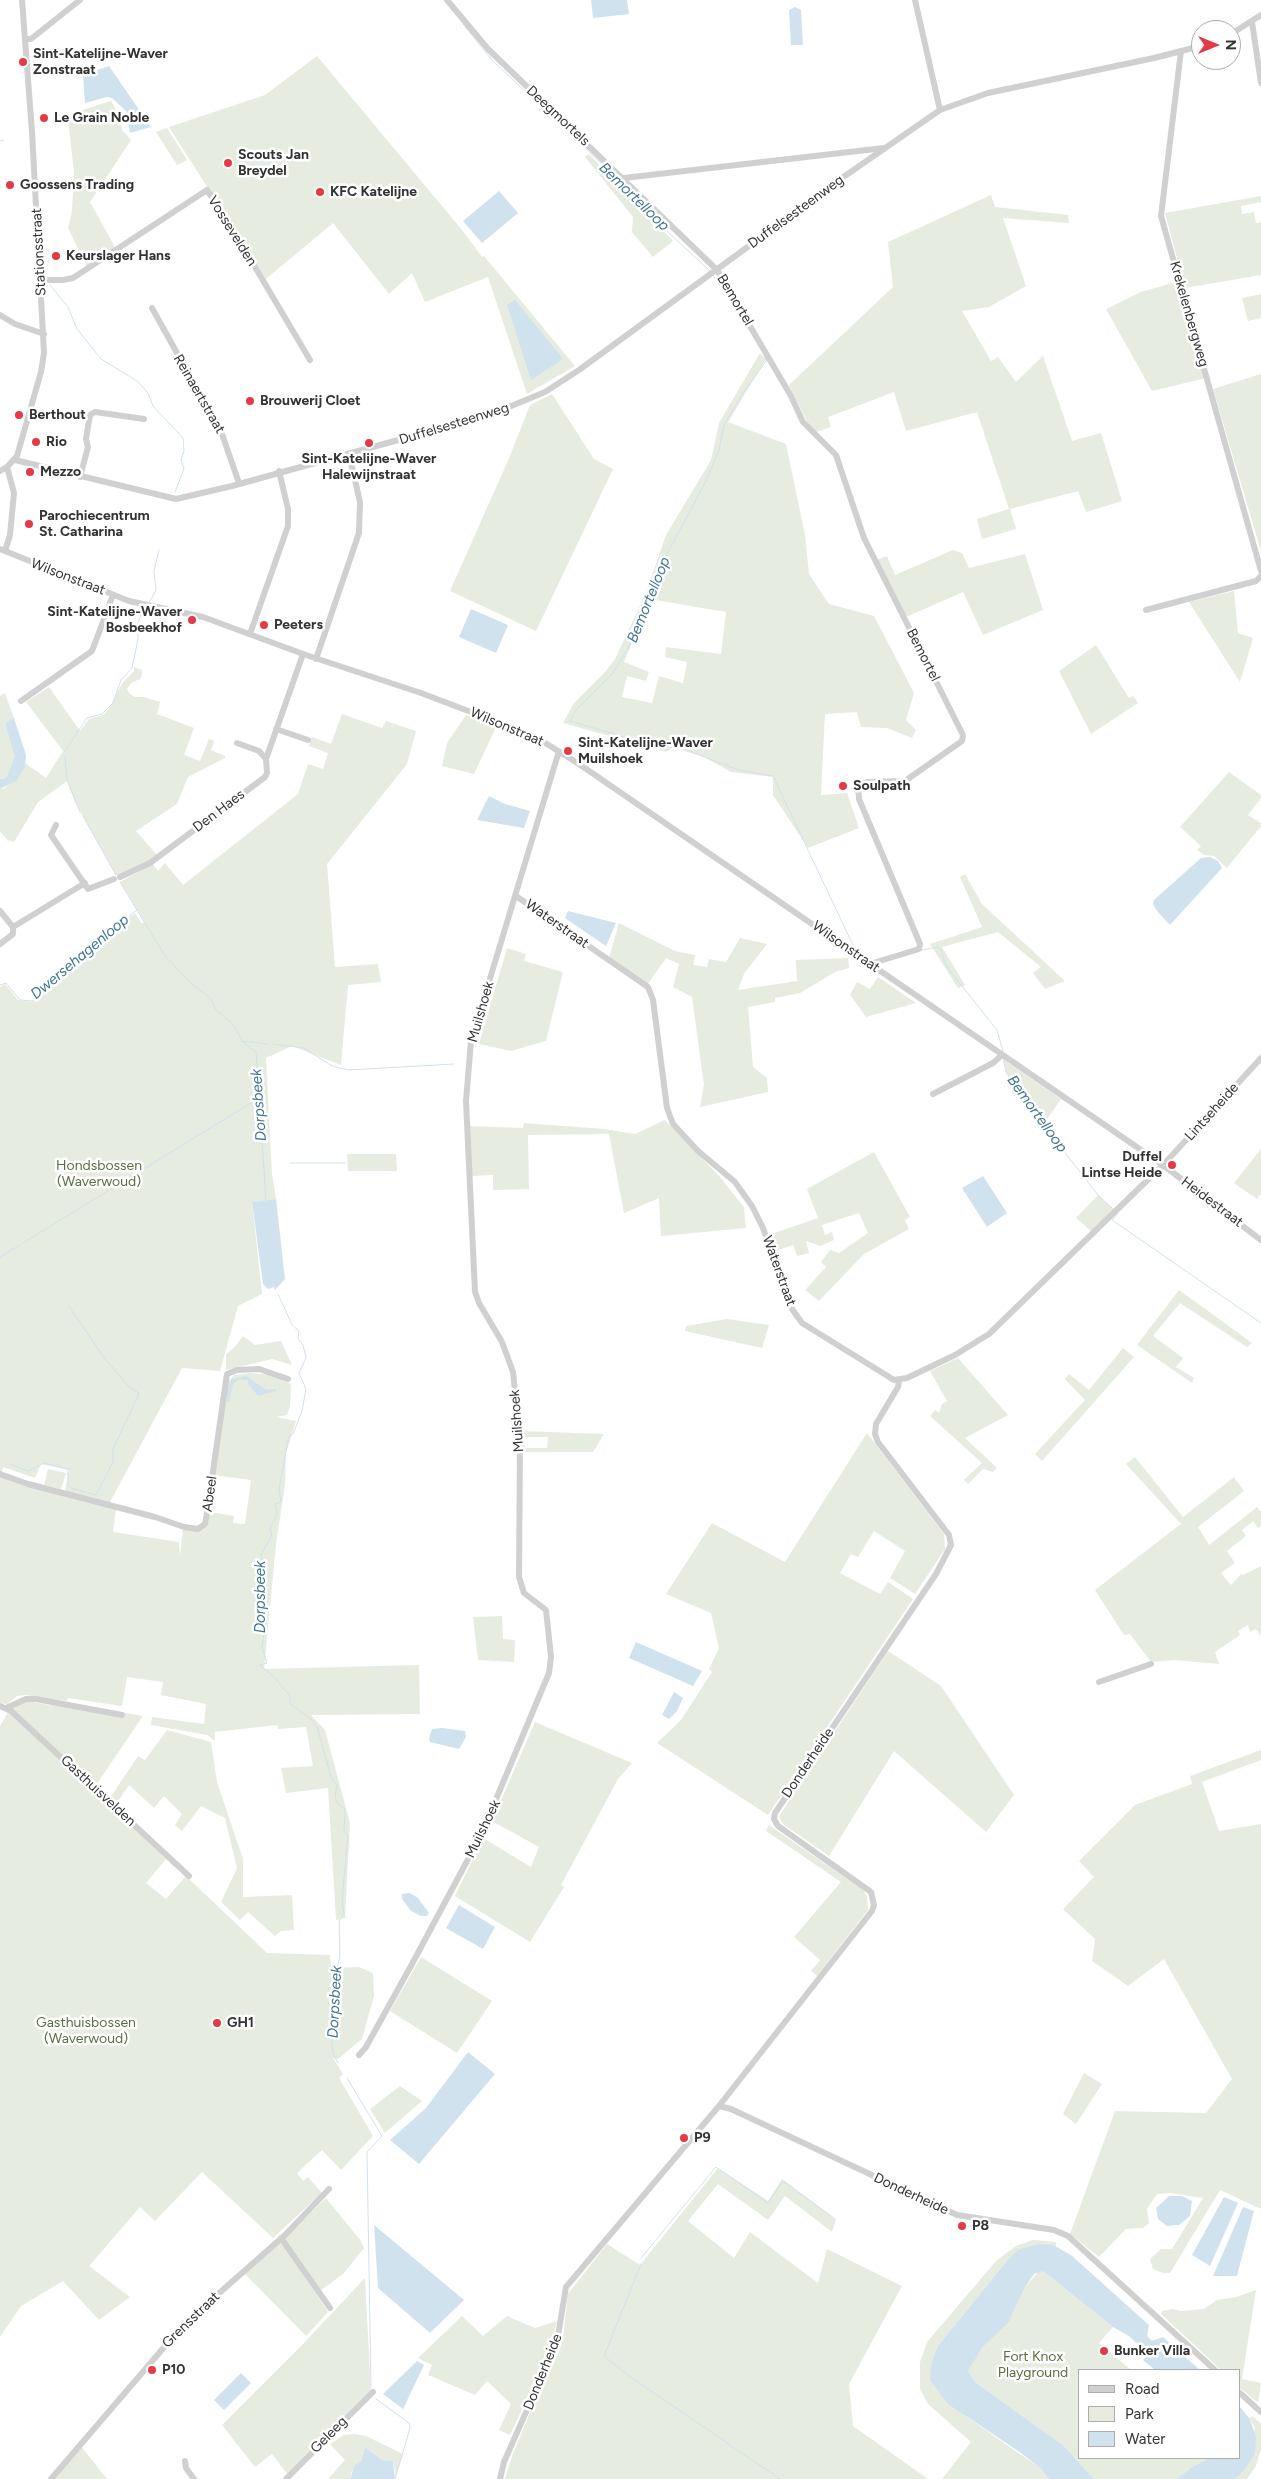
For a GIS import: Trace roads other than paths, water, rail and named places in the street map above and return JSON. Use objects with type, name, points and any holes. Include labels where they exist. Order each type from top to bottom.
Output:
[{"type":"street","name":"Stationsstraat","points":[[15,460],[41,372],[44,334],[22,0]]},
{"type":"street","points":[[25,39],[30,39],[80,0]]},
{"type":"street","name":"Deegmortels","points":[[447,0],[488,49],[624,178],[717,270]]},
{"type":"street","points":[[915,0],[940,110]]},
{"type":"street","points":[[1241,28],[1261,15]]},
{"type":"street","points":[[1252,22],[1261,83]]},
{"type":"street","name":"Duffelsesteenweg","points":[[15,460],[176,499],[462,424],[529,399],[579,370],[884,148],[940,110],[988,94],[1191,49]]},
{"type":"street","name":"Krekelenbergweg","points":[[1181,52],[1161,216],[1261,571]]},
{"type":"street","name":"Duffelsesteenweg","points":[[624,178],[884,148]]},
{"type":"street","name":"Vossevelden","points":[[41,280],[73,278],[208,190],[310,360]]},
{"type":"street","name":"Bemortel","points":[[717,270],[791,396],[803,422],[836,455],[864,538],[963,735],[962,741],[906,781],[867,782],[858,786],[859,799],[920,944],[919,949],[870,964]]},
{"type":"street","name":"Reinaertstraat","points":[[152,308],[222,434],[239,483]]},
{"type":"street","points":[[0,315],[15,324],[44,334]]},
{"type":"street","points":[[80,477],[88,446],[86,438],[90,415],[94,412],[144,419]]},
{"type":"street","points":[[316,659],[359,533],[360,502],[349,454]]},
{"type":"street","points":[[0,470],[15,460]]},
{"type":"street","points":[[2,550],[10,535],[14,492],[7,467]]},
{"type":"street","points":[[250,634],[288,526],[288,509],[279,471]]},
{"type":"street","name":"Wilsonstraat","points":[[2,550],[149,607],[203,617],[534,736],[559,751],[1163,1165]]},
{"type":"street","points":[[1146,610],[1256,581],[1261,576]]},
{"type":"street","points":[[21,701],[92,651],[113,594]]},
{"type":"street","name":"Den Haes","points":[[85,883],[88,889],[117,878],[159,857],[265,777],[267,773],[266,759],[303,654]]},
{"type":"street","points":[[276,729],[308,740]]},
{"type":"street","points":[[237,743],[260,751],[266,759]]},
{"type":"street","name":"Muilshoek","points":[[359,2055],[408,1972],[481,1835],[549,1673],[551,1657],[546,1610],[524,1593],[519,1577],[521,1490],[515,1388],[509,1357],[475,1292],[466,1101],[471,1041],[559,751]]},
{"type":"street","points":[[13,927],[85,883],[51,835],[56,825]]},
{"type":"street","name":"Waterstraat","points":[[516,896],[648,987],[653,1000],[667,1108],[673,1124],[698,1151],[735,1182],[752,1206],[763,1228],[792,1309],[802,1323],[889,1378],[899,1380]]},
{"type":"street","points":[[0,910],[13,927],[13,934],[0,944]]},
{"type":"street","points":[[933,1094],[993,1063],[1002,1055]]},
{"type":"street","name":"Lintseheide","points":[[1163,1165],[1261,1058]]},
{"type":"street","points":[[899,1380],[955,1355],[983,1339],[1163,1165]]},
{"type":"street","name":"Heidestraat","points":[[1163,1165],[1261,1240]]},
{"type":"street","name":"Abeel","points":[[0,1474],[28,1484],[148,1514],[184,1527],[198,1529],[205,1524],[226,1376],[237,1370],[259,1369],[288,1379]]},
{"type":"street","name":"Donderheide","points":[[500,2479],[504,2462],[557,2342],[566,2287],[718,2106],[868,1916],[874,1905],[871,1892],[778,1826],[774,1819],[775,1813],[936,1574],[951,1545],[950,1535],[878,1442],[875,1434],[876,1424],[898,1387],[899,1380]]},
{"type":"street","points":[[1099,1682],[1151,1664]]},
{"type":"street","name":"Gasthuisvelden","points":[[122,1715],[26,1699],[3,1707],[188,1876]]},
{"type":"street","name":"Donderheide","points":[[718,2106],[731,2109],[957,2215],[1054,2230],[1068,2236],[1214,2369]]},
{"type":"street","name":"Grensstraat","points":[[51,2479],[184,2324],[281,2238],[329,2189]]},
{"type":"street","points":[[281,2238],[330,2308]]},
{"type":"street","name":"Geleeg","points":[[286,2479],[373,2392]]},
{"type":"street","points":[[1241,2394],[1261,2412]]},
{"type":"street","points":[[185,2460],[186,2468],[194,2479]]},
{"type":"water","points":[[591,0],[627,0],[629,14],[593,18]]},
{"type":"water","points":[[795,7],[801,10],[803,45],[791,45],[789,10]]},
{"type":"water","points":[[109,66],[151,127],[130,133],[127,112],[112,98],[107,97],[85,103],[83,75]]},
{"type":"water","points":[[499,191],[518,213],[482,243],[463,221]]},
{"type":"water","points":[[515,300],[563,359],[531,380],[507,305]]},
{"type":"water","points":[[471,609],[508,625],[496,653],[459,637]]},
{"type":"water","points":[[14,718],[26,755],[25,767],[16,781],[0,789],[0,779],[6,778],[15,757],[5,723]]},
{"type":"water","points":[[489,796],[505,804],[530,811],[524,828],[477,820]]},
{"type":"water","points":[[1210,857],[1218,861],[1222,868],[1170,925],[1157,911],[1153,904],[1154,900],[1201,858]]},
{"type":"water","points":[[568,911],[616,923],[606,946],[565,918]]},
{"type":"water","points":[[983,1176],[1007,1213],[987,1227],[962,1188]]},
{"type":"water","points":[[276,1199],[285,1279],[275,1290],[274,1287],[268,1289],[263,1284],[252,1202]]},
{"type":"water","points":[[246,1376],[267,1390],[276,1389],[276,1391],[258,1396],[249,1385],[248,1380],[239,1379],[233,1384],[229,1402],[227,1402],[227,1391],[231,1380]]},
{"type":"water","points":[[636,1642],[702,1671],[693,1686],[629,1658]]},
{"type":"water","points":[[674,1692],[683,1698],[677,1711],[669,1719],[662,1715]]},
{"type":"water","points":[[442,1728],[465,1731],[466,1737],[459,1749],[430,1742],[432,1729]]},
{"type":"water","points":[[410,1893],[418,1898],[429,1913],[427,1916],[421,1916],[411,1911],[402,1899],[402,1894]]},
{"type":"water","points":[[459,1905],[495,1927],[483,1949],[446,1928]]},
{"type":"water","points":[[468,2052],[495,2074],[419,2164],[390,2140],[426,2108]]},
{"type":"water","points":[[1169,2196],[1182,2196],[1192,2201],[1190,2216],[1179,2225],[1167,2226],[1158,2219],[1156,2208]]},
{"type":"water","points":[[1224,2197],[1238,2203],[1210,2266],[1192,2255]]},
{"type":"water","points":[[1243,2207],[1254,2211],[1237,2276],[1213,2276]]},
{"type":"water","points":[[374,2225],[464,2300],[430,2333],[378,2288]]},
{"type":"water","points":[[1039,2244],[1053,2245],[1071,2255],[1149,2325],[1147,2336],[1152,2341],[1163,2337],[1199,2369],[1154,2369],[1143,2360],[1147,2356],[1143,2349],[1129,2336],[1113,2327],[1043,2271],[1034,2274],[1025,2287],[1009,2322],[982,2348],[968,2371],[975,2382],[1064,2446],[1094,2479],[1049,2479],[1040,2468],[1021,2453],[948,2404],[930,2380],[931,2365],[938,2346],[1006,2262],[1018,2250]]},
{"type":"water","points":[[417,2361],[424,2365],[403,2409],[383,2394]]},
{"type":"water","points":[[241,2373],[251,2383],[224,2410],[214,2400]]},
{"type":"water","points":[[1241,2408],[1250,2419],[1256,2437],[1255,2454],[1242,2473],[1235,2479],[1177,2479],[1192,2467],[1208,2459],[1241,2459]]},
{"type":"water","points":[[365,2447],[382,2460],[393,2461],[395,2479],[350,2479],[355,2465],[361,2462]]},
{"type":"waterway","name":"Bemortelloop","points":[[463,24],[492,60],[626,187],[656,221],[710,271]]},
{"type":"waterway","name":"Dorpsbeek","points":[[0,141],[4,140]]},
{"type":"waterway","name":"Bemortelloop","points":[[713,275],[747,328]]},
{"type":"waterway","name":"Dorpsbeek","points":[[50,285],[68,307],[77,329],[101,359],[137,381],[148,393],[153,406],[183,438],[184,451],[181,459],[184,469],[175,492]]},
{"type":"waterway","name":"Bemortelloop","points":[[765,357],[766,361],[724,425],[719,450],[705,483],[661,565],[649,607],[639,630],[613,673],[576,710],[570,721],[668,750],[674,745],[738,770],[773,776],[854,947],[873,960]]},
{"type":"waterway","name":"Dorpsbeek","points":[[150,601],[156,590],[154,571],[159,550]]},
{"type":"waterway","name":"Dorpsbeek","points":[[65,751],[87,718],[102,714],[113,703],[121,680],[132,668],[138,639],[138,622],[143,611]]},
{"type":"waterway","name":"Dorpsbeek","points":[[65,756],[67,780],[80,812]]},
{"type":"waterway","name":"Dorpsbeek","points":[[83,816],[116,875]]},
{"type":"waterway","name":"Dorpsbeek","points":[[120,882],[165,956],[192,984],[210,998],[216,1010],[232,1023],[244,1043],[256,1052],[266,1200]]},
{"type":"waterway","name":"Dwersehagenloop","points":[[0,985],[6,983],[20,1000],[32,1001],[92,944],[137,910]]},
{"type":"waterway","name":"Bemortelloop","points":[[922,950],[938,947],[942,951],[944,961],[950,971],[997,1030],[1003,1051]]},
{"type":"waterway","points":[[242,1041],[268,1044]]},
{"type":"waterway","points":[[273,1044],[304,1048],[332,1066],[348,1070],[454,1064]]},
{"type":"waterway","name":"Bemortelloop","points":[[1003,1058],[1006,1072],[1026,1103],[1098,1195],[1114,1210]]},
{"type":"waterway","name":"Dorpsbeek","points":[[253,1101],[259,1097]]},
{"type":"waterway","points":[[23,1243],[251,1103]]},
{"type":"waterway","points":[[290,1163],[345,1163]]},
{"type":"waterway","name":"Bemortelloop","points":[[1118,1214],[1112,1220],[1261,1323]]},
{"type":"waterway","points":[[0,1257],[20,1245]]},
{"type":"waterway","name":"Dorpsbeek","points":[[278,1294],[292,1325],[299,1331],[298,1339],[303,1345],[306,1358],[299,1373],[306,1389],[302,1411],[293,1434],[289,1436],[279,1488],[281,1502],[275,1504],[277,1514],[270,1528],[272,1535],[261,1555],[263,1573],[259,1584],[263,1593],[259,1594],[262,1600],[261,1627],[264,1635],[262,1647],[267,1663],[260,1665],[274,1677],[290,1696],[290,1704],[311,1719],[317,1727],[331,1777],[337,1785],[335,1796],[337,1803],[345,1809],[344,1831],[348,1836],[342,1901],[344,1913],[339,1921],[340,1955],[335,1979],[332,2044],[333,2054],[338,2063]]},
{"type":"waterway","points":[[10,1464],[28,1471],[44,1463],[68,1469],[68,1485],[71,1488],[96,1495],[113,1462],[113,1449],[138,1396],[139,1393],[129,1387],[103,1356],[68,1305]]},
{"type":"waterway","name":"Dorpsbeek","points":[[347,2078],[382,2136],[367,2152],[371,2387]]},
{"type":"waterway","points":[[641,2258],[716,2167],[768,2203],[783,2181],[829,2215]]},
{"type":"waterway","points":[[641,2264],[604,2356],[629,2376],[780,2479]]},
{"type":"waterway","name":"Dorpsbeek","points":[[376,2399],[409,2423],[410,2428],[395,2479]]},
{"type":"place","name":"Sint-Katelijne-Waver Zonstraat","points":[[23,62]]},
{"type":"place","name":"Le Grain Noble","points":[[44,118]]},
{"type":"place","name":"Scouts Jan Breydel","points":[[228,163]]},
{"type":"place","name":"Goossens Trading","points":[[10,185]]},
{"type":"place","name":"KFC Katelijne","points":[[320,192]]},
{"type":"place","name":"Keurslager Hans","points":[[56,256]]},
{"type":"place","name":"Brouwerij Cloet","points":[[250,401]]},
{"type":"place","name":"Berthout","points":[[19,415]]},
{"type":"place","name":"Rio","points":[[36,442]]},
{"type":"place","name":"Sint-Katelijne-Waver Halewijnstraat","points":[[369,443]]},
{"type":"place","name":"Mezzo","points":[[30,472]]},
{"type":"place","name":"Parochiecentrum St. Catharina","points":[[29,524]]},
{"type":"place","name":"Sint-Katelijne-Waver Bosbeekhof","points":[[192,620]]},
{"type":"place","name":"Peeters","points":[[264,625]]},
{"type":"place","name":"Sint-Katelijne-Waver Muilshoek","points":[[568,751]]},
{"type":"place","name":"Soulpath","points":[[843,786]]},
{"type":"place","name":"Duffel Lintse Heide","points":[[1172,1165]]},
{"type":"place","name":"GH1","points":[[217,2023]]},
{"type":"place","name":"P9","points":[[684,2138]]},
{"type":"place","name":"P8","points":[[962,2226]]},
{"type":"place","name":"Bunker Villa","points":[[1104,2351]]},
{"type":"place","name":"P10","points":[[152,2370]]},
{"type":"park label","name":"Hondsbossen (Waverwoud)","points":[[99,1174]]},
{"type":"park label","name":"Gasthuisbossen (Waverwoud)","points":[[86,2032]]},
{"type":"park label","name":"Fort Knox Playground","points":[[1033,2366]]}]
